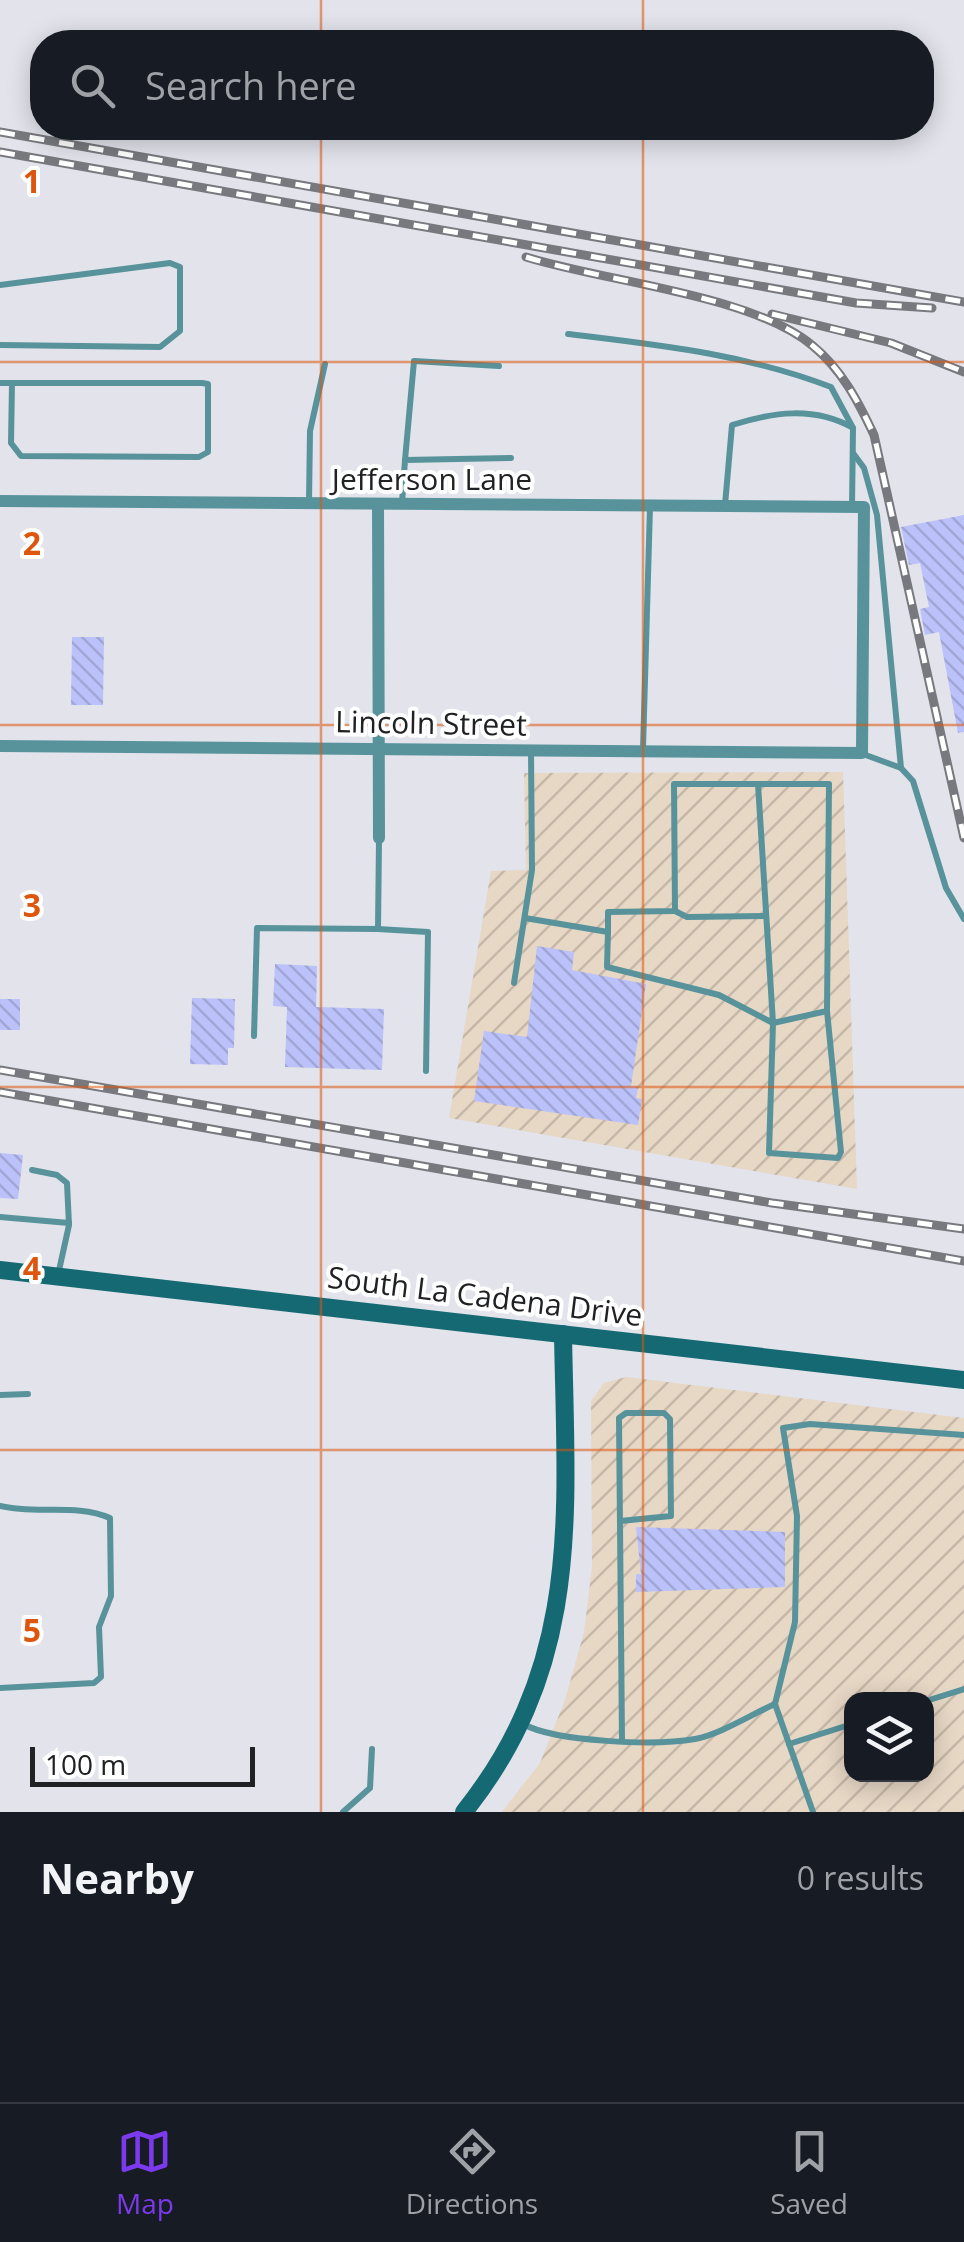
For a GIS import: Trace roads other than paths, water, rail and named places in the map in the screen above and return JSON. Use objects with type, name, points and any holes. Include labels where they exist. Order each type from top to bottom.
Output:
[{"type":"main road","name":"South La Cadena Drive","points":[[0,1270],[964,1380]]},
{"type":"main road","points":[[464,1812],[522,1723],[538,1684],[559,1601],[566,1485],[564,1334]]},
{"type":"street","name":"Jefferson Lane","points":[[0,501],[858,507]]},
{"type":"street","points":[[378,504],[379,838]]},
{"type":"street","points":[[858,507],[862,754]]},
{"type":"street","name":"Lincoln Street","points":[[0,746],[862,754]]},
{"type":"lane","points":[[0,285],[170,264],[180,266],[182,278],[180,330],[160,347],[0,346]]},
{"type":"lane","points":[[568,334],[710,351],[784,369],[831,387],[854,428],[858,507]]},
{"type":"lane","points":[[402,504],[414,361],[500,366]]},
{"type":"lane","points":[[310,504],[310,431],[325,364]]},
{"type":"lane","points":[[0,383],[12,383],[208,384],[208,452],[199,457],[21,456],[11,442],[12,383]]},
{"type":"lane","points":[[725,506],[732,425],[778,410],[840,420],[854,428]]},
{"type":"lane","points":[[853,453],[864,468],[877,515],[901,768]]},
{"type":"lane","points":[[405,460],[511,458]]},
{"type":"lane","points":[[643,751],[650,506]]},
{"type":"lane","points":[[514,983],[532,870],[531,750]]},
{"type":"lane","points":[[862,754],[901,768],[913,780],[946,888],[964,920]]},
{"type":"lane","points":[[675,911],[674,784],[758,784],[829,784],[827,1011],[838,1158],[769,1153],[773,1023],[758,784]]},
{"type":"lane","points":[[378,929],[379,838]]},
{"type":"lane","points":[[766,916],[686,917],[675,911],[608,912],[606,967],[719,995],[773,1023],[827,1011]]},
{"type":"lane","points":[[524,918],[608,932]]},
{"type":"lane","points":[[254,1036],[257,928],[428,932],[426,1071]]},
{"type":"lane","points":[[32,1170],[57,1174],[68,1183],[69,1223],[58,1276]]},
{"type":"lane","points":[[0,1217],[69,1223]]},
{"type":"lane","points":[[0,1395],[28,1394]]},
{"type":"lane","points":[[620,1521],[671,1516],[670,1419],[664,1412],[626,1414],[619,1418],[622,1739]]},
{"type":"lane","points":[[813,1812],[775,1704],[795,1622],[797,1516],[783,1428],[810,1424],[964,1434]]},
{"type":"lane","points":[[0,1506],[20,1511],[91,1511],[110,1518],[111,1596],[99,1627],[102,1677],[94,1683],[0,1688]]},
{"type":"lane","points":[[934,1698],[964,1689]]},
{"type":"lane","points":[[522,1723],[542,1734],[696,1739],[775,1704]]},
{"type":"lane","points":[[789,1744],[844,1727]]},
{"type":"lane","points":[[344,1812],[370,1788],[372,1749]]},
{"type":"railway","points":[[0,132],[30,137]]},
{"type":"railway","points":[[45,140],[964,302]]},
{"type":"railway","points":[[0,152],[856,303],[932,308]]},
{"type":"railway","points":[[526,257],[754,314],[813,346],[841,376],[874,435],[964,838]]},
{"type":"railway","points":[[772,314],[891,343],[964,372]]},
{"type":"railway","points":[[0,1070],[772,1203],[964,1229]]},
{"type":"railway","points":[[0,1092],[964,1261]]}]
